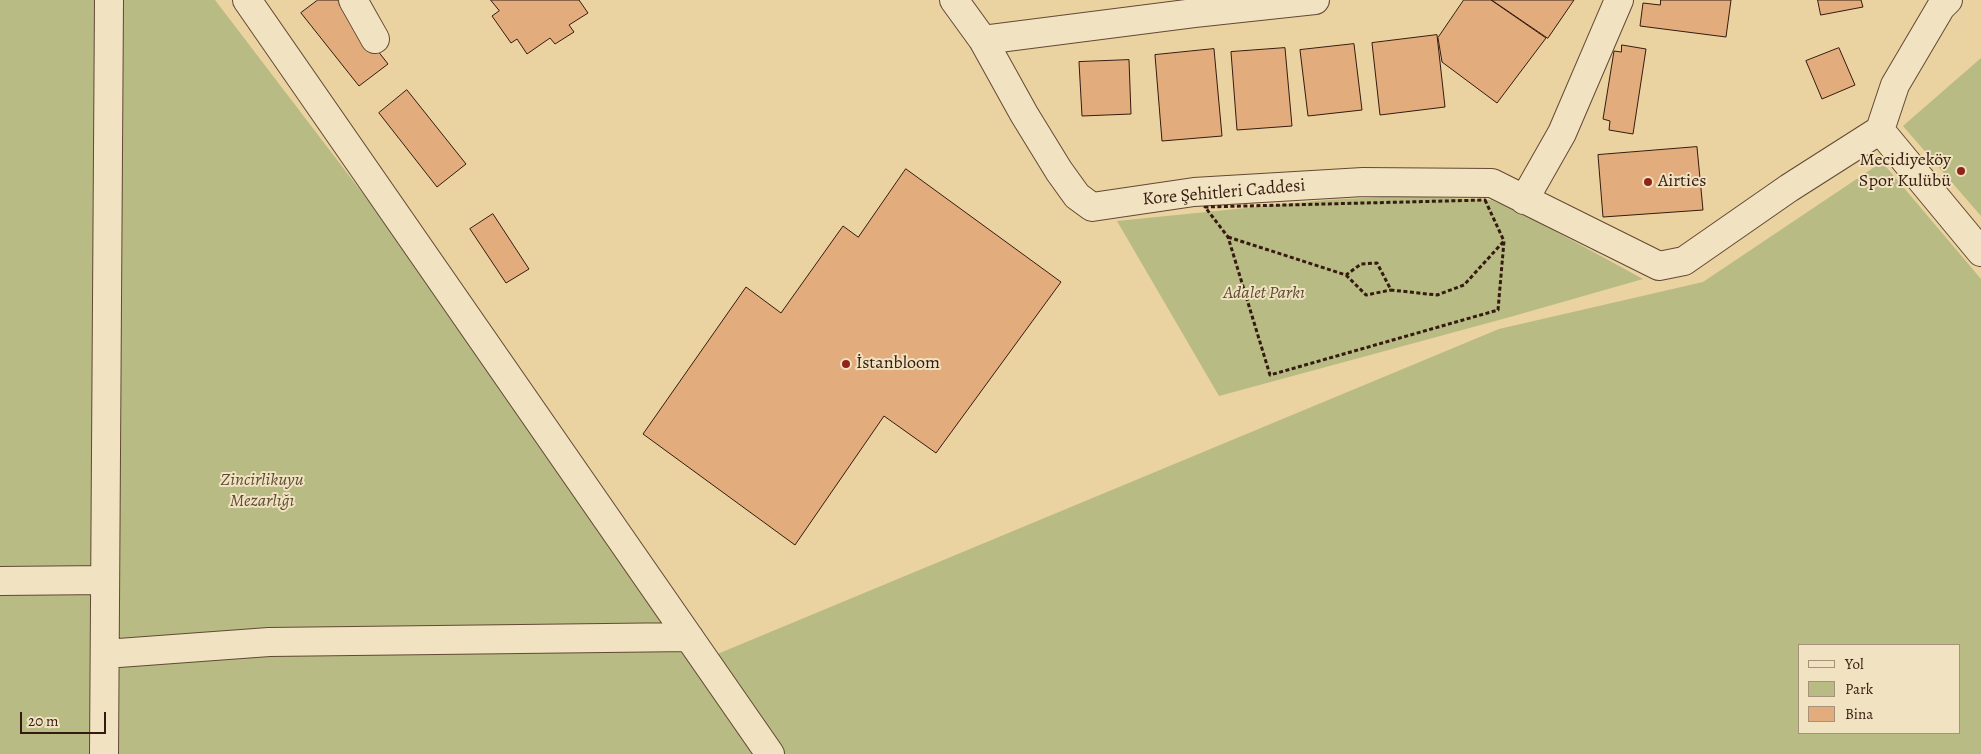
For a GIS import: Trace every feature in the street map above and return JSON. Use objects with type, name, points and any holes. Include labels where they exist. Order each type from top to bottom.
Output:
[{"type":"street","points":[[104,754],[109,0]]},
{"type":"street","points":[[247,0],[770,754]]},
{"type":"street","points":[[353,0],[375,39]]},
{"type":"street","name":"Kore Şehitleri Caddesi","points":[[954,0],[983,40],[1058,171],[1077,196],[1092,207],[1194,192],[1362,182],[1492,183],[1524,200]]},
{"type":"street","points":[[983,40],[1194,6],[1315,0]]},
{"type":"street","points":[[1620,0],[1562,133],[1524,200],[1659,266],[1684,261],[1789,188],[1880,130],[1895,85],[1948,0]]},
{"type":"street","points":[[1880,130],[1981,252]]},
{"type":"street","points":[[0,581],[105,580]]},
{"type":"street","points":[[104,654],[269,642],[689,637]]},
{"type":"path","points":[[1485,200],[1504,240],[1498,310],[1270,375],[1228,237],[1205,207],[1485,200]]},
{"type":"path","points":[[1228,237],[1346,275],[1366,295],[1392,290],[1437,295],[1464,285],[1504,240]]},
{"type":"path","points":[[1346,275],[1360,264],[1377,263],[1392,290]]},
{"type":"green space","name":"Zincirlikuyu Mezarlığı","points":[[0,0],[215,0],[715,655],[1499,329],[1703,282],[1882,162],[1981,279],[1981,754],[0,754]]},
{"type":"green space","name":"Mecidiyeköy Spor Kulübü","points":[[1981,58],[1981,216],[1903,126]]},
{"type":"green space","name":"Adalet Parkı","points":[[1404,196],[1491,200],[1518,211],[1643,279],[1219,396],[1117,221],[1326,200]]},
{"type":"building","points":[[318,0],[338,0],[388,64],[359,86],[301,13]]},
{"type":"building","points":[[491,0],[579,0],[588,13],[569,25],[574,32],[555,44],[550,38],[527,54],[517,39],[511,43],[492,16],[499,11]]},
{"type":"building","points":[[1464,0],[1491,0],[1546,38],[1497,103],[1442,62],[1438,38]]},
{"type":"building","points":[[1492,0],[1574,0],[1548,38]]},
{"type":"building","points":[[1661,0],[1731,0],[1726,37],[1640,26],[1643,3],[1660,5]]},
{"type":"building","points":[[1818,0],[1861,0],[1863,7],[1821,15]]},
{"type":"building","points":[[1437,35],[1445,107],[1380,115],[1372,43]]},
{"type":"building","points":[[1354,44],[1362,110],[1308,116],[1300,50]]},
{"type":"building","points":[[1622,45],[1646,49],[1633,134],[1609,130],[1610,121],[1603,119],[1614,51],[1621,52]]},
{"type":"building","points":[[1285,48],[1292,126],[1237,130],[1231,52]]},
{"type":"building","points":[[1839,48],[1855,85],[1822,99],[1806,61]]},
{"type":"building","points":[[1214,49],[1222,136],[1162,141],[1155,55]]},
{"type":"building","points":[[1129,60],[1131,114],[1082,116],[1079,62]]},
{"type":"building","points":[[407,90],[466,164],[437,187],[379,113]]},
{"type":"building","points":[[1697,147],[1703,210],[1603,217],[1598,155]]},
{"type":"building","name":"İstanbloom","points":[[906,169],[1061,282],[936,453],[884,416],[795,545],[643,434],[746,287],[781,313],[843,226],[858,237]]},
{"type":"building","points":[[493,214],[529,269],[506,283],[470,229]]},
{"type":"place","name":"Mecidiyeköy Spor Kulübü","points":[[1961,171]]},
{"type":"place","name":"Airties","points":[[1648,182]]},
{"type":"place","name":"İstanbloom","points":[[846,364]]}]
